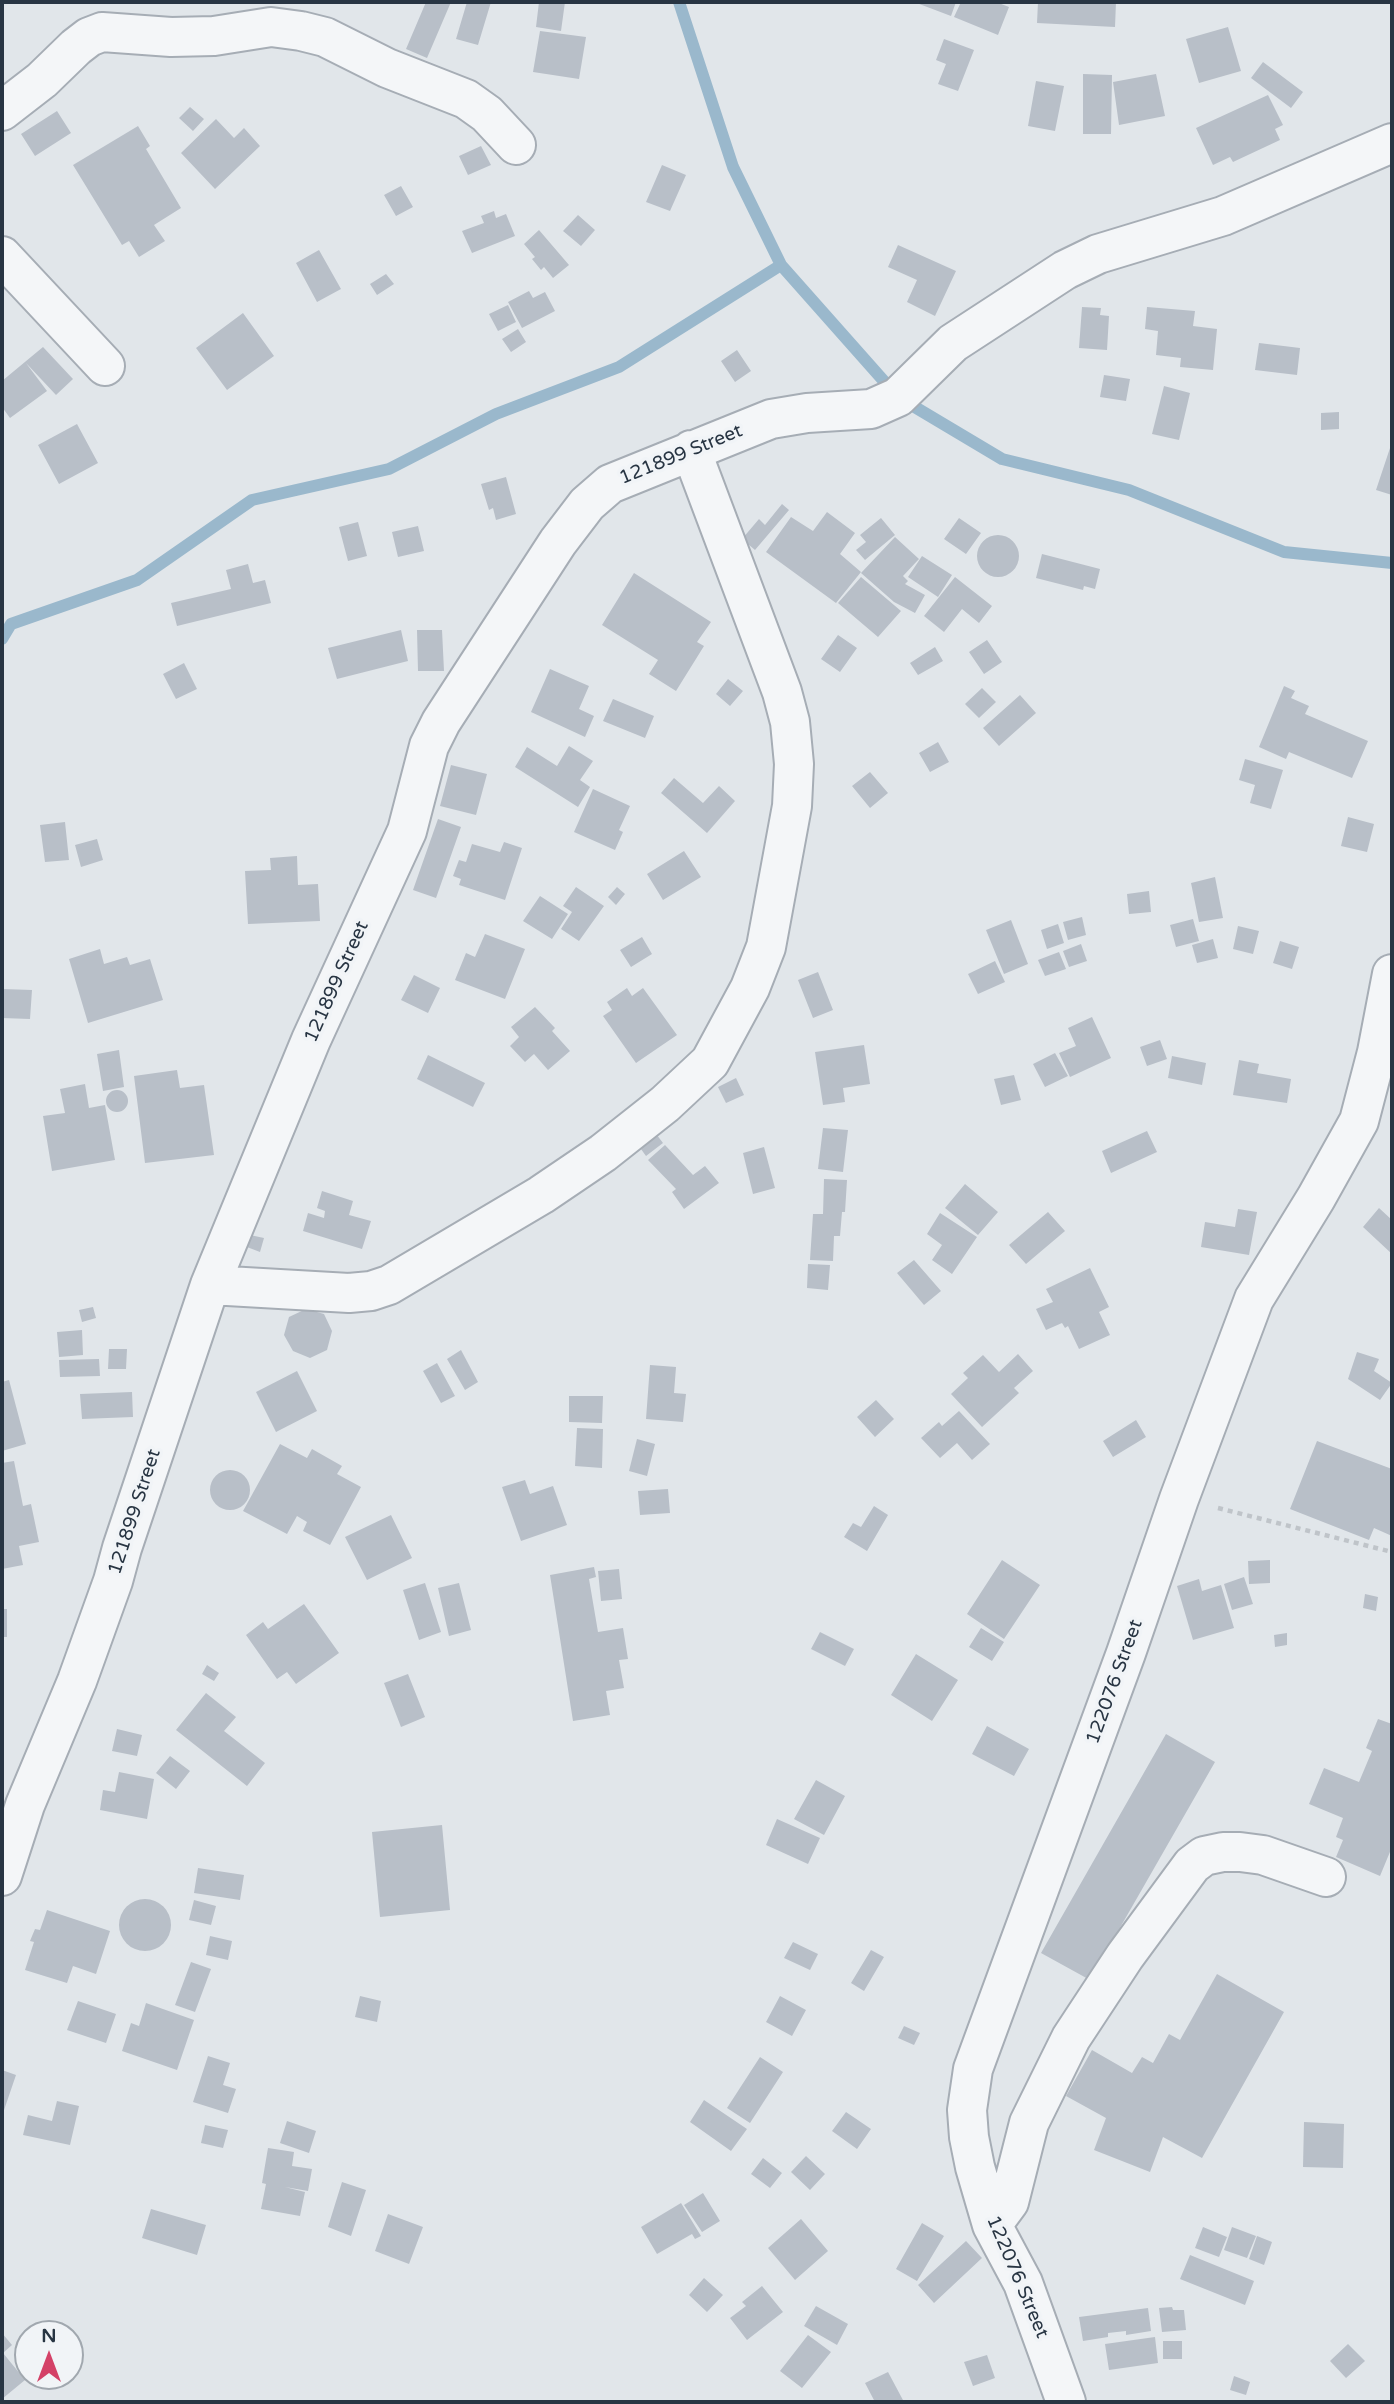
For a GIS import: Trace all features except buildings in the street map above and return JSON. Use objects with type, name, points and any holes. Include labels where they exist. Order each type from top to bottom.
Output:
[{"type":"street","points":[[2,111],[42,80],[76,47],[89,37],[102,32],[172,37],[214,36],[271,27],[326,37],[387,68],[467,99],[487,114],[516,145]]},
{"type":"street","name":"121899 Street","points":[[2,1876],[25,1805],[78,1681],[210,1285],[311,1040],[407,831],[429,746],[441,723],[558,542],[587,504],[610,484],[771,419],[807,413],[871,409],[898,397],[953,343],[1065,270],[1098,254],[1223,216],[1392,143]]},
{"type":"street","points":[[2,256],[105,366]]},
{"type":"street","points":[[210,1285],[349,1293],[371,1291],[389,1285],[541,1195],[603,1153],[665,1104],[710,1062],[750,988],[766,947],[792,806],[794,764],[790,722],[782,692],[691,450]]},
{"type":"street","name":"122076 Street","points":[[1066,2402],[1023,2283],[992,2225],[969,2137],[967,2110],[973,2069],[1118,1678],[1179,1499],[1254,1299],[1359,1121],[1377,1052],[1392,974]]},
{"type":"street","points":[[992,2225],[1009,2202],[1029,2123],[1070,2038],[1125,1956],[1192,1865],[1204,1856],[1240,1852],[1263,1855],[1326,1877]]},
{"type":"path","points":[[1179,1499],[1392,1552]]},
{"type":"waterway","points":[[679,2],[733,167],[781,265],[898,397],[1002,459],[1129,490],[1284,552],[1392,563]]},
{"type":"waterway","points":[[2,639],[11,624],[137,580],[252,500],[389,469],[496,414],[619,367],[781,265]]}]
